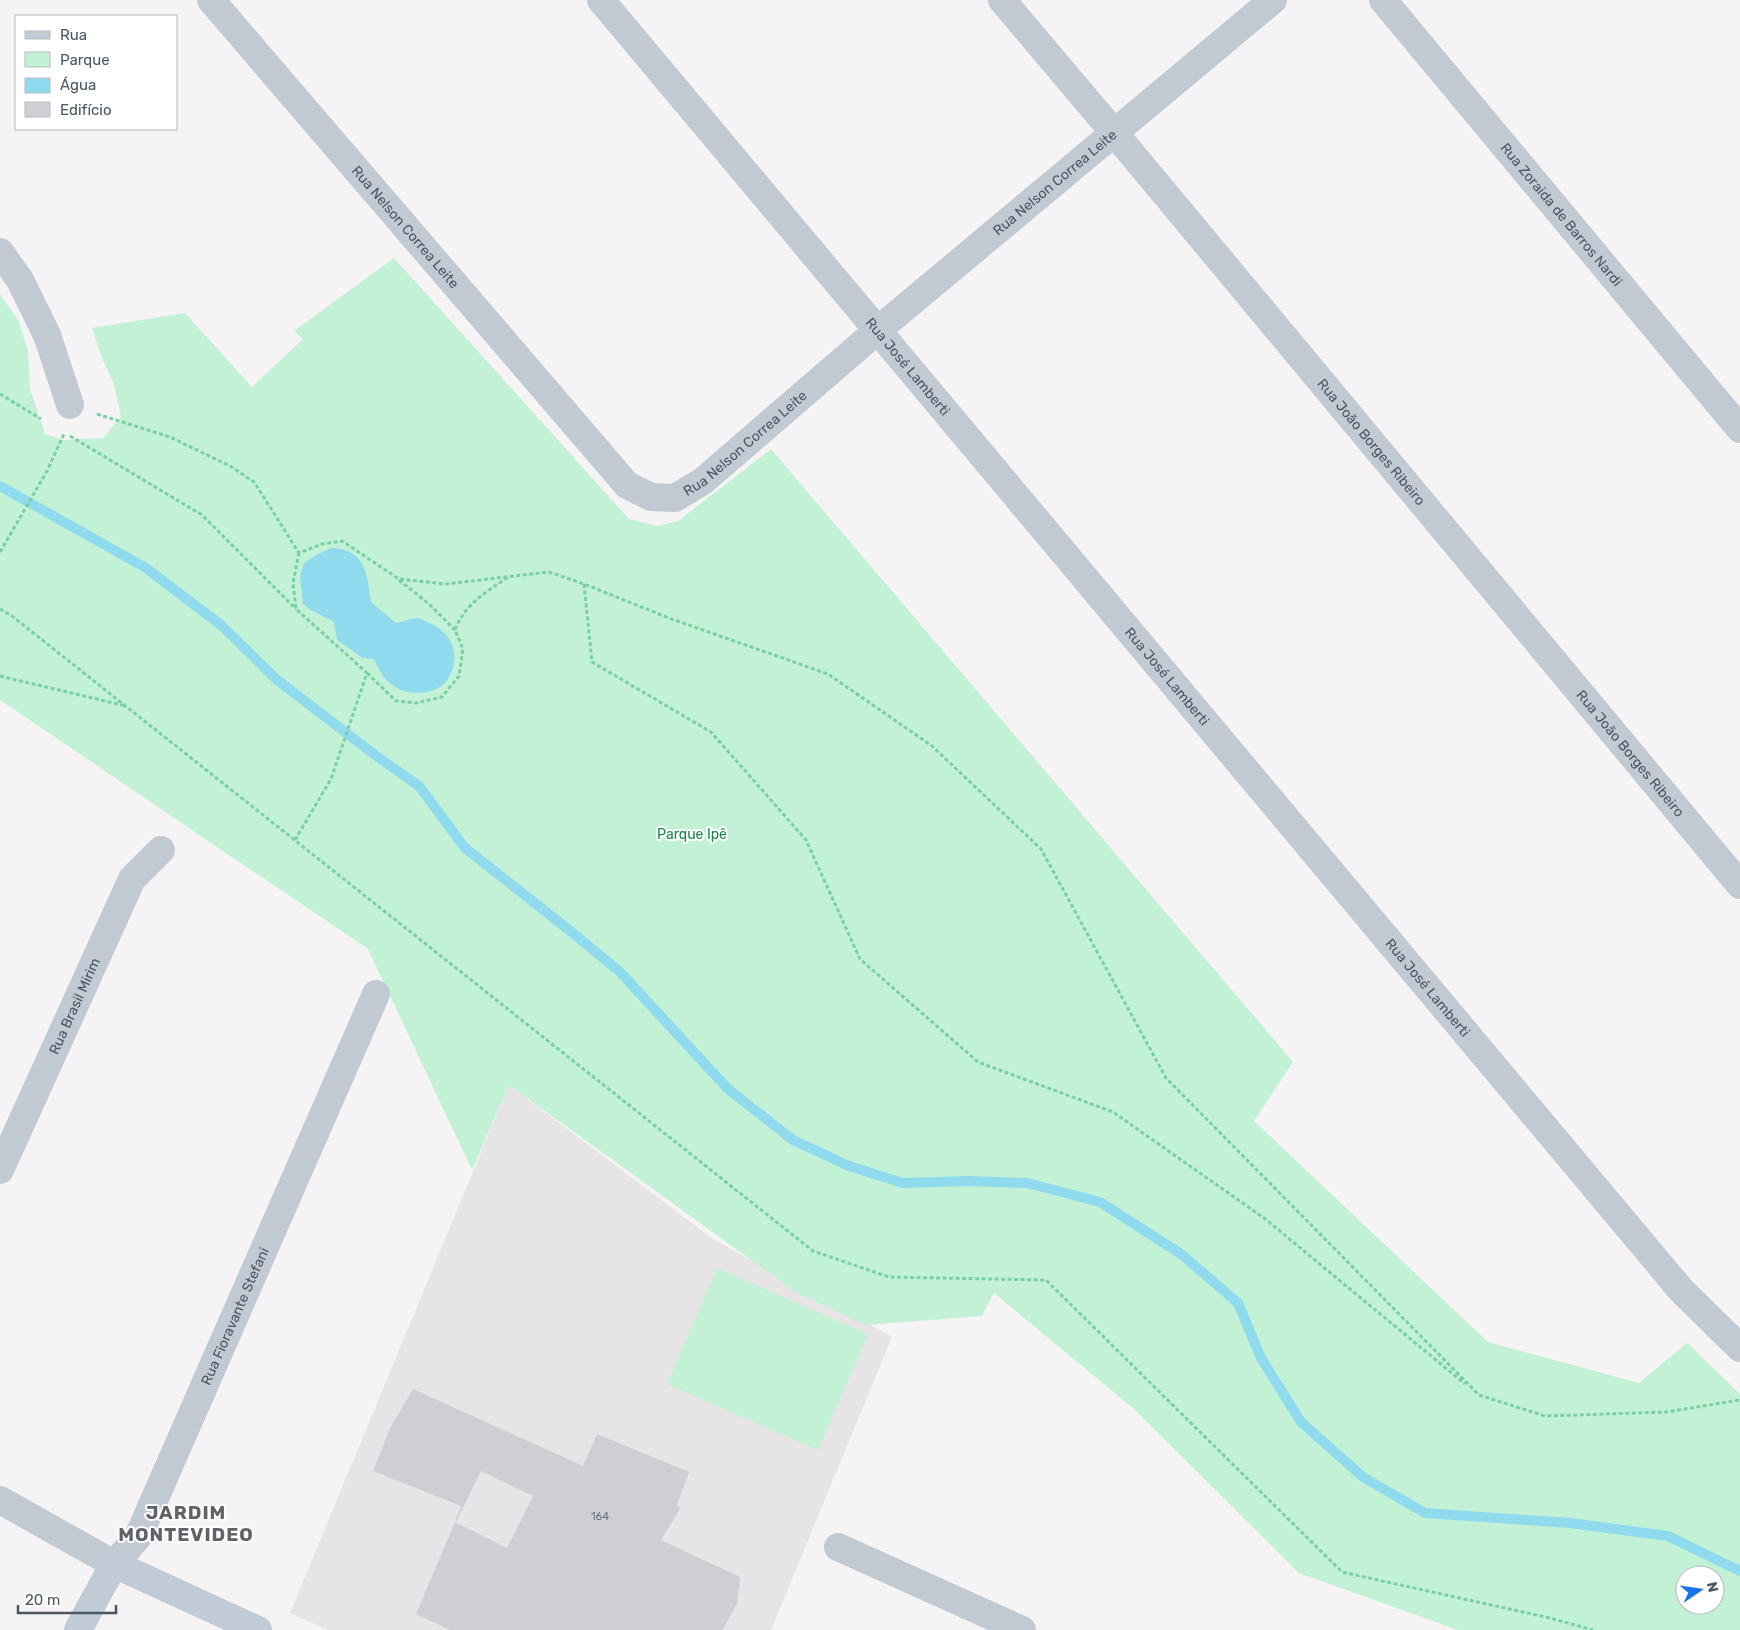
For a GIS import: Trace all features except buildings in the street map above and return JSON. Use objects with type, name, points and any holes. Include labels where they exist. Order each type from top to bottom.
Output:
[{"type":"street","name":"Rua Nelson Correa Leite","points":[[211,0],[627,485],[651,497],[675,498],[696,485],[878,330],[1273,0]]},
{"type":"street","name":"Rua José Lamberti","points":[[602,0],[1681,1290],[1740,1348]]},
{"type":"street","name":"Rua João Borges Ribeiro","points":[[1002,0],[1740,885]]},
{"type":"street","name":"Rua Zoraida de Barros Nardi","points":[[1383,0],[1740,429]]},
{"type":"street","points":[[0,252],[20,280],[47,335],[70,405]]},
{"type":"street","name":"Rua Brasil Mirim","points":[[0,1170],[132,879],[161,850]]},
{"type":"street","name":"Rua Fioravante Stefani","points":[[78,1630],[114,1564],[138,1537],[376,994]]},
{"type":"street","points":[[0,1500],[114,1564],[258,1630]]},
{"type":"street","points":[[838,1548],[1022,1630]]},
{"type":"path","points":[[0,394],[48,423]]},
{"type":"path","points":[[70,405],[170,437],[230,466],[254,482],[299,553],[293,583],[296,609]]},
{"type":"path","points":[[0,552],[47,471],[64,432],[202,515],[296,609],[396,700],[416,704],[442,697],[459,676],[463,649],[455,630],[429,604],[399,580],[342,541],[322,544],[299,553]]},
{"type":"path","points":[[399,580],[446,584],[510,575],[549,572],[669,618],[828,674],[932,746],[1041,849],[1166,1078],[1479,1395]]},
{"type":"path","points":[[455,630],[460,618],[476,599],[510,575]]},
{"type":"path","points":[[584,584],[592,662],[711,732],[806,840],[860,959],[978,1062],[1113,1112],[1264,1218],[1479,1395],[1546,1416],[1666,1412],[1740,1400]]},
{"type":"path","points":[[0,608],[127,706],[813,1251],[889,1276],[1046,1280],[1342,1572],[1550,1618],[1593,1630]]},
{"type":"path","points":[[295,840],[331,779],[367,673]]},
{"type":"path","points":[[0,676],[127,706]]},
{"type":"shaded area","points":[[509,1085],[713,1239],[892,1337],[771,1630],[328,1630],[290,1613]]},
{"type":"green space","name":"Parque Ipê","points":[[394,258],[629,519],[657,526],[678,521],[771,449],[1293,1062],[1254,1121],[1488,1342],[1639,1383],[1687,1343],[1740,1394],[1740,1630],[1458,1630],[1299,1573],[1134,1409],[994,1293],[982,1316],[866,1325],[797,1293],[509,1085],[472,1170],[368,949],[0,700],[0,294],[18,320],[28,351],[30,389],[45,434],[64,440],[103,438],[121,417],[114,384],[102,358],[92,328],[185,313],[252,387],[303,339],[294,331]]},
{"type":"green space","points":[[717,1268],[868,1334],[818,1450],[667,1384]]},
{"type":"water","points":[[331,548],[343,549],[358,558],[366,573],[371,602],[396,623],[418,618],[444,632],[452,646],[454,662],[448,679],[444,684],[432,691],[426,692],[416,693],[400,690],[388,681],[374,659],[363,658],[337,640],[334,622],[303,604],[300,576],[304,563]]},
{"type":"waterway","points":[[0,486],[146,568],[221,625],[276,679],[375,755],[419,786],[465,848],[620,972],[728,1089],[793,1140],[849,1166],[903,1183],[968,1181],[1027,1183],[1100,1202],[1181,1254],[1238,1303],[1261,1358],[1301,1422],[1363,1477],[1425,1513],[1570,1523],[1668,1536],[1740,1571]]},
{"type":"district","name":"JARDIM MONTEVIDEO","points":[[186,1523]]}]
